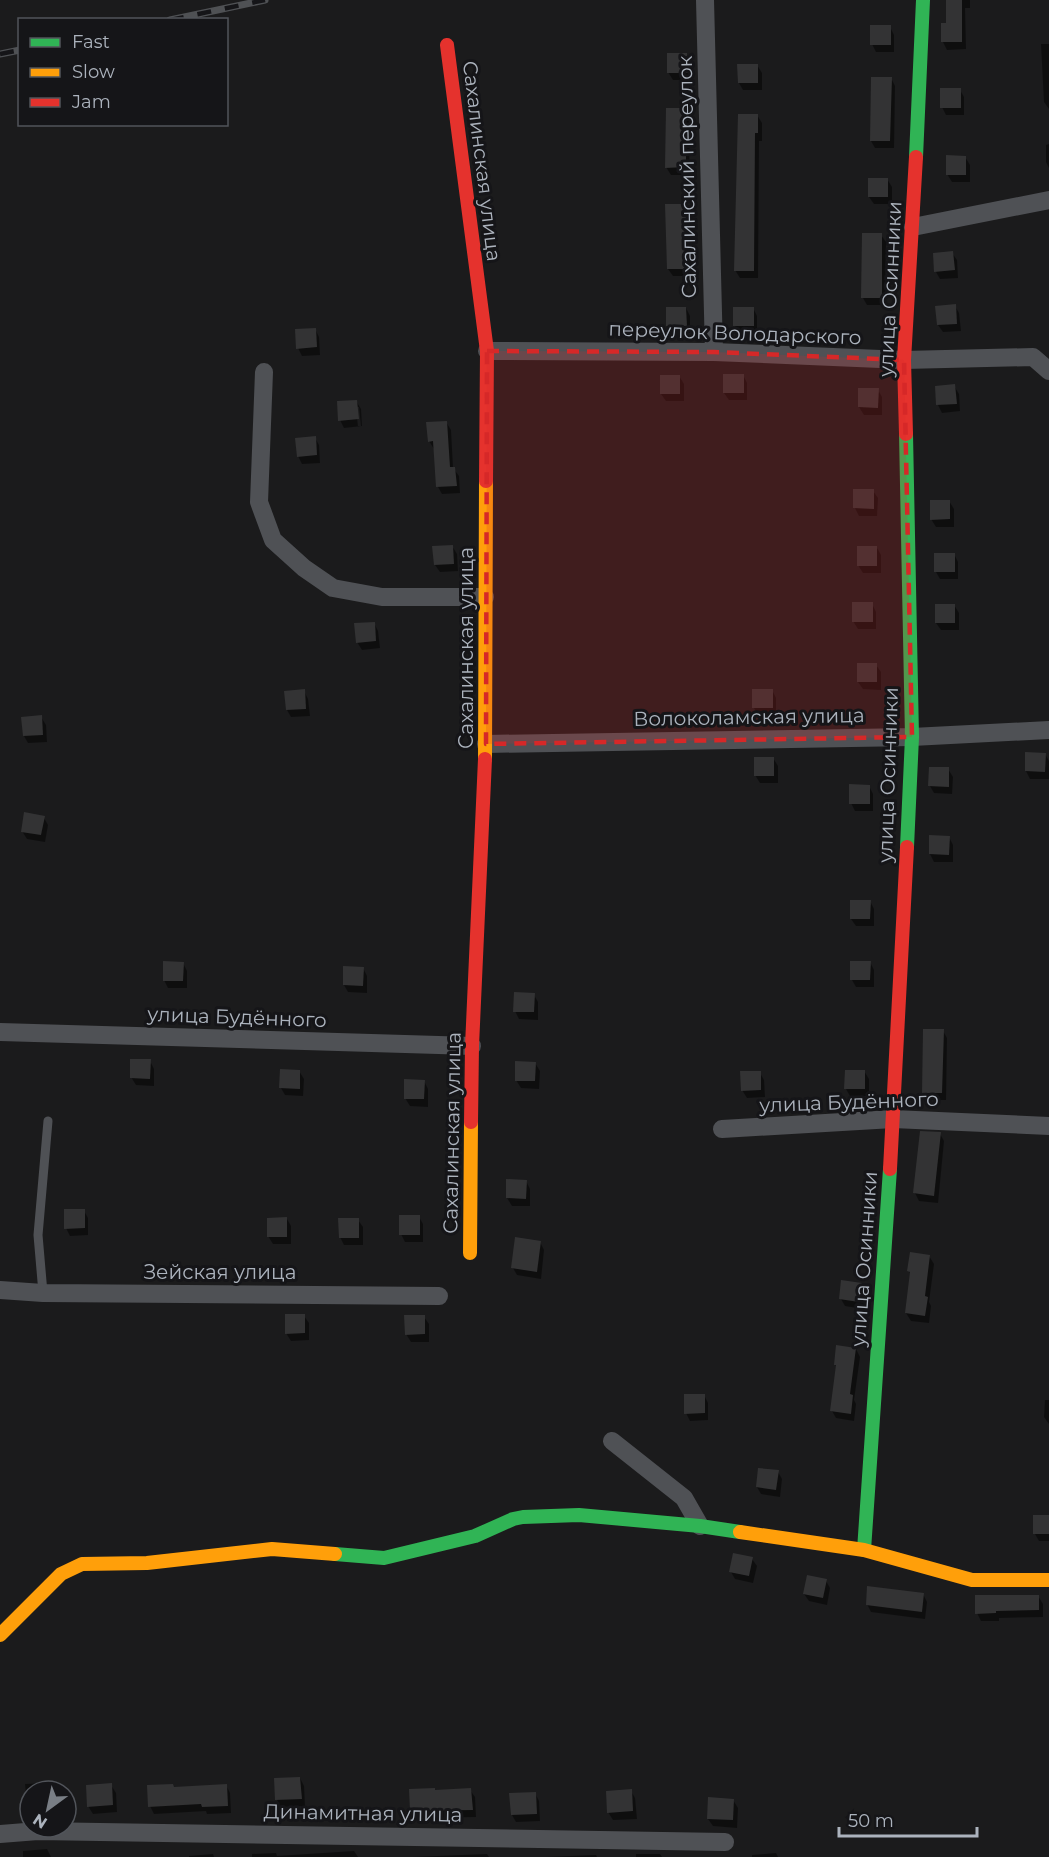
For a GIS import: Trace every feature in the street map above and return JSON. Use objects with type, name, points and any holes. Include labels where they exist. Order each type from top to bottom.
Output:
[{"type":"street","name":"Сахалинский переулок","points":[[705,0],[714,352]]},
{"type":"street","name":"улица Осинники","points":[[864,1550],[893,1119],[912,737],[904,360],[913,228],[923,0]]},
{"type":"street","name":"Сахалинская улица","points":[[447,45],[487,351],[486,744],[472,1046],[470,1253]]},
{"type":"street","points":[[913,228],[1049,200]]},
{"type":"street","name":"переулок Володарского","points":[[487,351],[714,352],[904,360],[1033,357],[1049,371]]},
{"type":"street","points":[[264,372],[259,502],[273,540],[304,568],[333,588],[382,597],[485,597]]},
{"type":"street","name":"Волоколамская улица","points":[[486,744],[912,737],[1049,730]]},
{"type":"street","name":"улица Будённого","points":[[0,1032],[472,1046]]},
{"type":"street","name":"улица Будённого","points":[[722,1129],[893,1119],[1049,1126]]},
{"type":"street","name":"Зейская улица","points":[[0,1290],[43,1293],[439,1296]]},
{"type":"street","points":[[612,1441],[684,1498],[700,1526]]},
{"type":"street","points":[[0,1635],[61,1574],[82,1564],[147,1563],[272,1549],[384,1558],[475,1536],[513,1518],[524,1517],[579,1515],[700,1526],[864,1550],[972,1580],[1049,1580]]},
{"type":"street","name":"Динамитная улица","points":[[0,1833],[38,1831],[725,1842]]},
{"type":"lane","points":[[43,1293],[38,1235],[48,1121]]},
{"type":"highlighted area","points":[[487,351],[714,352],[904,360],[912,737],[486,744]]},
{"type":"building","points":[[946,0],[962,0],[962,42],[941,42],[941,23],[946,23]]},
{"type":"building","points":[[870,25],[891,25],[891,45],[870,45]]},
{"type":"building","points":[[667,53],[687,53],[688,73],[667,73]]},
{"type":"building","points":[[737,64],[758,64],[758,83],[738,83]]},
{"type":"building","points":[[871,77],[892,77],[890,141],[870,141]]},
{"type":"building","points":[[940,88],[961,88],[961,108],[940,108]]},
{"type":"building","points":[[666,108],[686,108],[686,167],[665,168]]},
{"type":"building","points":[[738,114],[758,114],[758,133],[755,133],[754,271],[734,271]]},
{"type":"building","points":[[946,155],[966,156],[966,175],[946,175]]},
{"type":"building","points":[[868,178],[888,178],[888,197],[868,197]]},
{"type":"building","points":[[665,204],[686,204],[687,269],[667,269]]},
{"type":"building","points":[[862,233],[882,233],[882,298],[861,298]]},
{"type":"building","points":[[953,251],[955,270],[934,272],[933,253]]},
{"type":"building","points":[[956,304],[957,324],[937,325],[935,306]]},
{"type":"building","points":[[666,307],[686,307],[687,326],[666,326]]},
{"type":"building","points":[[733,307],[754,307],[754,326],[733,326]]},
{"type":"building","points":[[316,328],[317,347],[296,349],[295,329]]},
{"type":"building","points":[[723,374],[744,374],[744,393],[723,393]]},
{"type":"building","points":[[660,375],[680,375],[680,394],[660,394]]},
{"type":"building","points":[[955,384],[957,404],[936,405],[935,386]]},
{"type":"building","points":[[858,388],[879,388],[878,408],[858,407]]},
{"type":"building","points":[[357,400],[359,419],[338,421],[337,401]]},
{"type":"building","points":[[447,421],[450,467],[455,467],[457,486],[436,487],[433,441],[428,442],[426,422]]},
{"type":"building","points":[[316,436],[317,455],[297,457],[295,438]]},
{"type":"building","points":[[853,489],[874,489],[874,509],[853,508]]},
{"type":"building","points":[[930,500],[950,500],[950,519],[930,520]]},
{"type":"building","points":[[453,545],[454,564],[434,565],[432,546]]},
{"type":"building","points":[[857,546],[877,546],[877,566],[857,566]]},
{"type":"building","points":[[934,553],[955,553],[955,572],[934,572]]},
{"type":"building","points":[[852,602],[873,602],[873,622],[852,622]]},
{"type":"building","points":[[935,604],[955,604],[955,623],[935,623]]},
{"type":"building","points":[[375,622],[376,641],[356,643],[354,623]]},
{"type":"building","points":[[857,663],[877,663],[877,682],[857,682]]},
{"type":"building","points":[[305,689],[306,709],[286,710],[284,691]]},
{"type":"building","points":[[752,689],[773,689],[773,708],[752,708]]},
{"type":"building","points":[[42,715],[43,735],[23,736],[21,717]]},
{"type":"building","points":[[1025,752],[1046,753],[1045,772],[1025,771]]},
{"type":"building","points":[[754,757],[774,757],[774,776],[754,776]]},
{"type":"building","points":[[929,767],[949,767],[949,787],[928,786]]},
{"type":"building","points":[[849,784],[870,785],[870,804],[849,804]]},
{"type":"building","points":[[24,812],[45,816],[41,835],[21,832]]},
{"type":"building","points":[[929,835],[950,836],[949,855],[929,854]]},
{"type":"building","points":[[850,900],[871,900],[870,919],[850,919]]},
{"type":"building","points":[[163,961],[184,962],[183,981],[163,981]]},
{"type":"building","points":[[850,961],[871,961],[870,980],[850,980]]},
{"type":"building","points":[[343,966],[364,967],[363,986],[343,985]]},
{"type":"building","points":[[514,992],[535,993],[534,1012],[513,1012]]},
{"type":"building","points":[[923,1029],[944,1029],[942,1093],[922,1093]]},
{"type":"building","points":[[130,1059],[151,1059],[150,1079],[130,1078]]},
{"type":"building","points":[[515,1061],[536,1062],[535,1081],[515,1081]]},
{"type":"building","points":[[280,1069],[300,1070],[300,1089],[279,1088]]},
{"type":"building","points":[[845,1070],[865,1070],[865,1089],[844,1089]]},
{"type":"building","points":[[740,1071],[761,1071],[761,1090],[741,1091]]},
{"type":"building","points":[[404,1079],[425,1080],[424,1099],[404,1099]]},
{"type":"building","points":[[920,1131],[941,1132],[934,1196],[913,1193]]},
{"type":"building","points":[[506,1179],[527,1180],[526,1199],[506,1198]]},
{"type":"building","points":[[64,1209],[85,1209],[85,1228],[64,1229]]},
{"type":"building","points":[[399,1215],[420,1215],[420,1235],[399,1235]]},
{"type":"building","points":[[287,1217],[287,1237],[267,1237],[267,1218]]},
{"type":"building","points":[[338,1218],[359,1218],[359,1238],[339,1238]]},
{"type":"building","points":[[515,1237],[541,1241],[537,1272],[511,1268]]},
{"type":"building","points":[[910,1252],[930,1255],[925,1316],[905,1313]]},
{"type":"building","points":[[841,1280],[862,1283],[859,1302],[839,1299]]},
{"type":"building","points":[[285,1314],[305,1314],[305,1333],[285,1334]]},
{"type":"building","points":[[404,1315],[425,1315],[425,1334],[405,1335]]},
{"type":"building","points":[[836,1345],[856,1348],[850,1394],[853,1395],[851,1414],[830,1411],[836,1365],[834,1365]]},
{"type":"building","points":[[684,1394],[705,1394],[705,1413],[684,1414]]},
{"type":"building","points":[[758,1468],[779,1470],[776,1490],[756,1487]]},
{"type":"building","points":[[1033,1515],[1049,1515],[1049,1534],[1033,1534]]},
{"type":"building","points":[[733,1553],[753,1557],[749,1576],[729,1572]]},
{"type":"building","points":[[807,1575],[827,1579],[823,1598],[803,1594]]},
{"type":"building","points":[[867,1586],[924,1593],[922,1612],[866,1605]]},
{"type":"building","points":[[975,1595],[1039,1595],[1039,1610],[975,1614]]},
{"type":"building","points":[[300,1777],[302,1799],[275,1800],[274,1778]]},
{"type":"building","points":[[112,1783],[113,1805],[87,1807],[86,1785]]},
{"type":"building","points":[[173,1784],[174,1787],[227,1784],[228,1806],[202,1807],[201,1804],[148,1807],[147,1785]]},
{"type":"building","points":[[435,1788],[435,1790],[471,1788],[473,1810],[410,1811],[409,1789]]},
{"type":"building","points":[[632,1789],[633,1811],[607,1813],[606,1791]]},
{"type":"building","points":[[536,1792],[537,1814],[511,1815],[509,1793]]},
{"type":"building","points":[[708,1797],[734,1799],[733,1820],[707,1819]]},
{"type":"railway","points":[[180,18],[265,0]]},
{"type":"railway","points":[[0,54],[18,50]]},
{"type":"traffic: fast","points":[[916,157],[923,0]]},
{"type":"traffic: fast","points":[[906,434],[912,737],[907,847]]},
{"type":"traffic: fast","points":[[864,1550],[890,1169]]},
{"type":"traffic: fast","points":[[335,1554],[384,1558],[475,1536],[513,1519],[523,1517],[579,1515],[740,1532]]},
{"type":"traffic: slow","points":[[485,759],[486,481]]},
{"type":"traffic: slow","points":[[470,1253],[471,1122]]},
{"type":"traffic: slow","points":[[740,1532],[864,1550],[972,1580],[1049,1580]]},
{"type":"traffic: slow","points":[[0,1635],[61,1574],[82,1564],[147,1563],[272,1549],[335,1554]]},
{"type":"traffic: jam","points":[[447,45],[487,351],[486,481]]},
{"type":"traffic: jam","points":[[906,434],[904,360],[916,157]]},
{"type":"traffic: jam","points":[[471,1122],[472,1046],[485,759]]},
{"type":"traffic: jam","points":[[890,1169],[907,847]]}]
